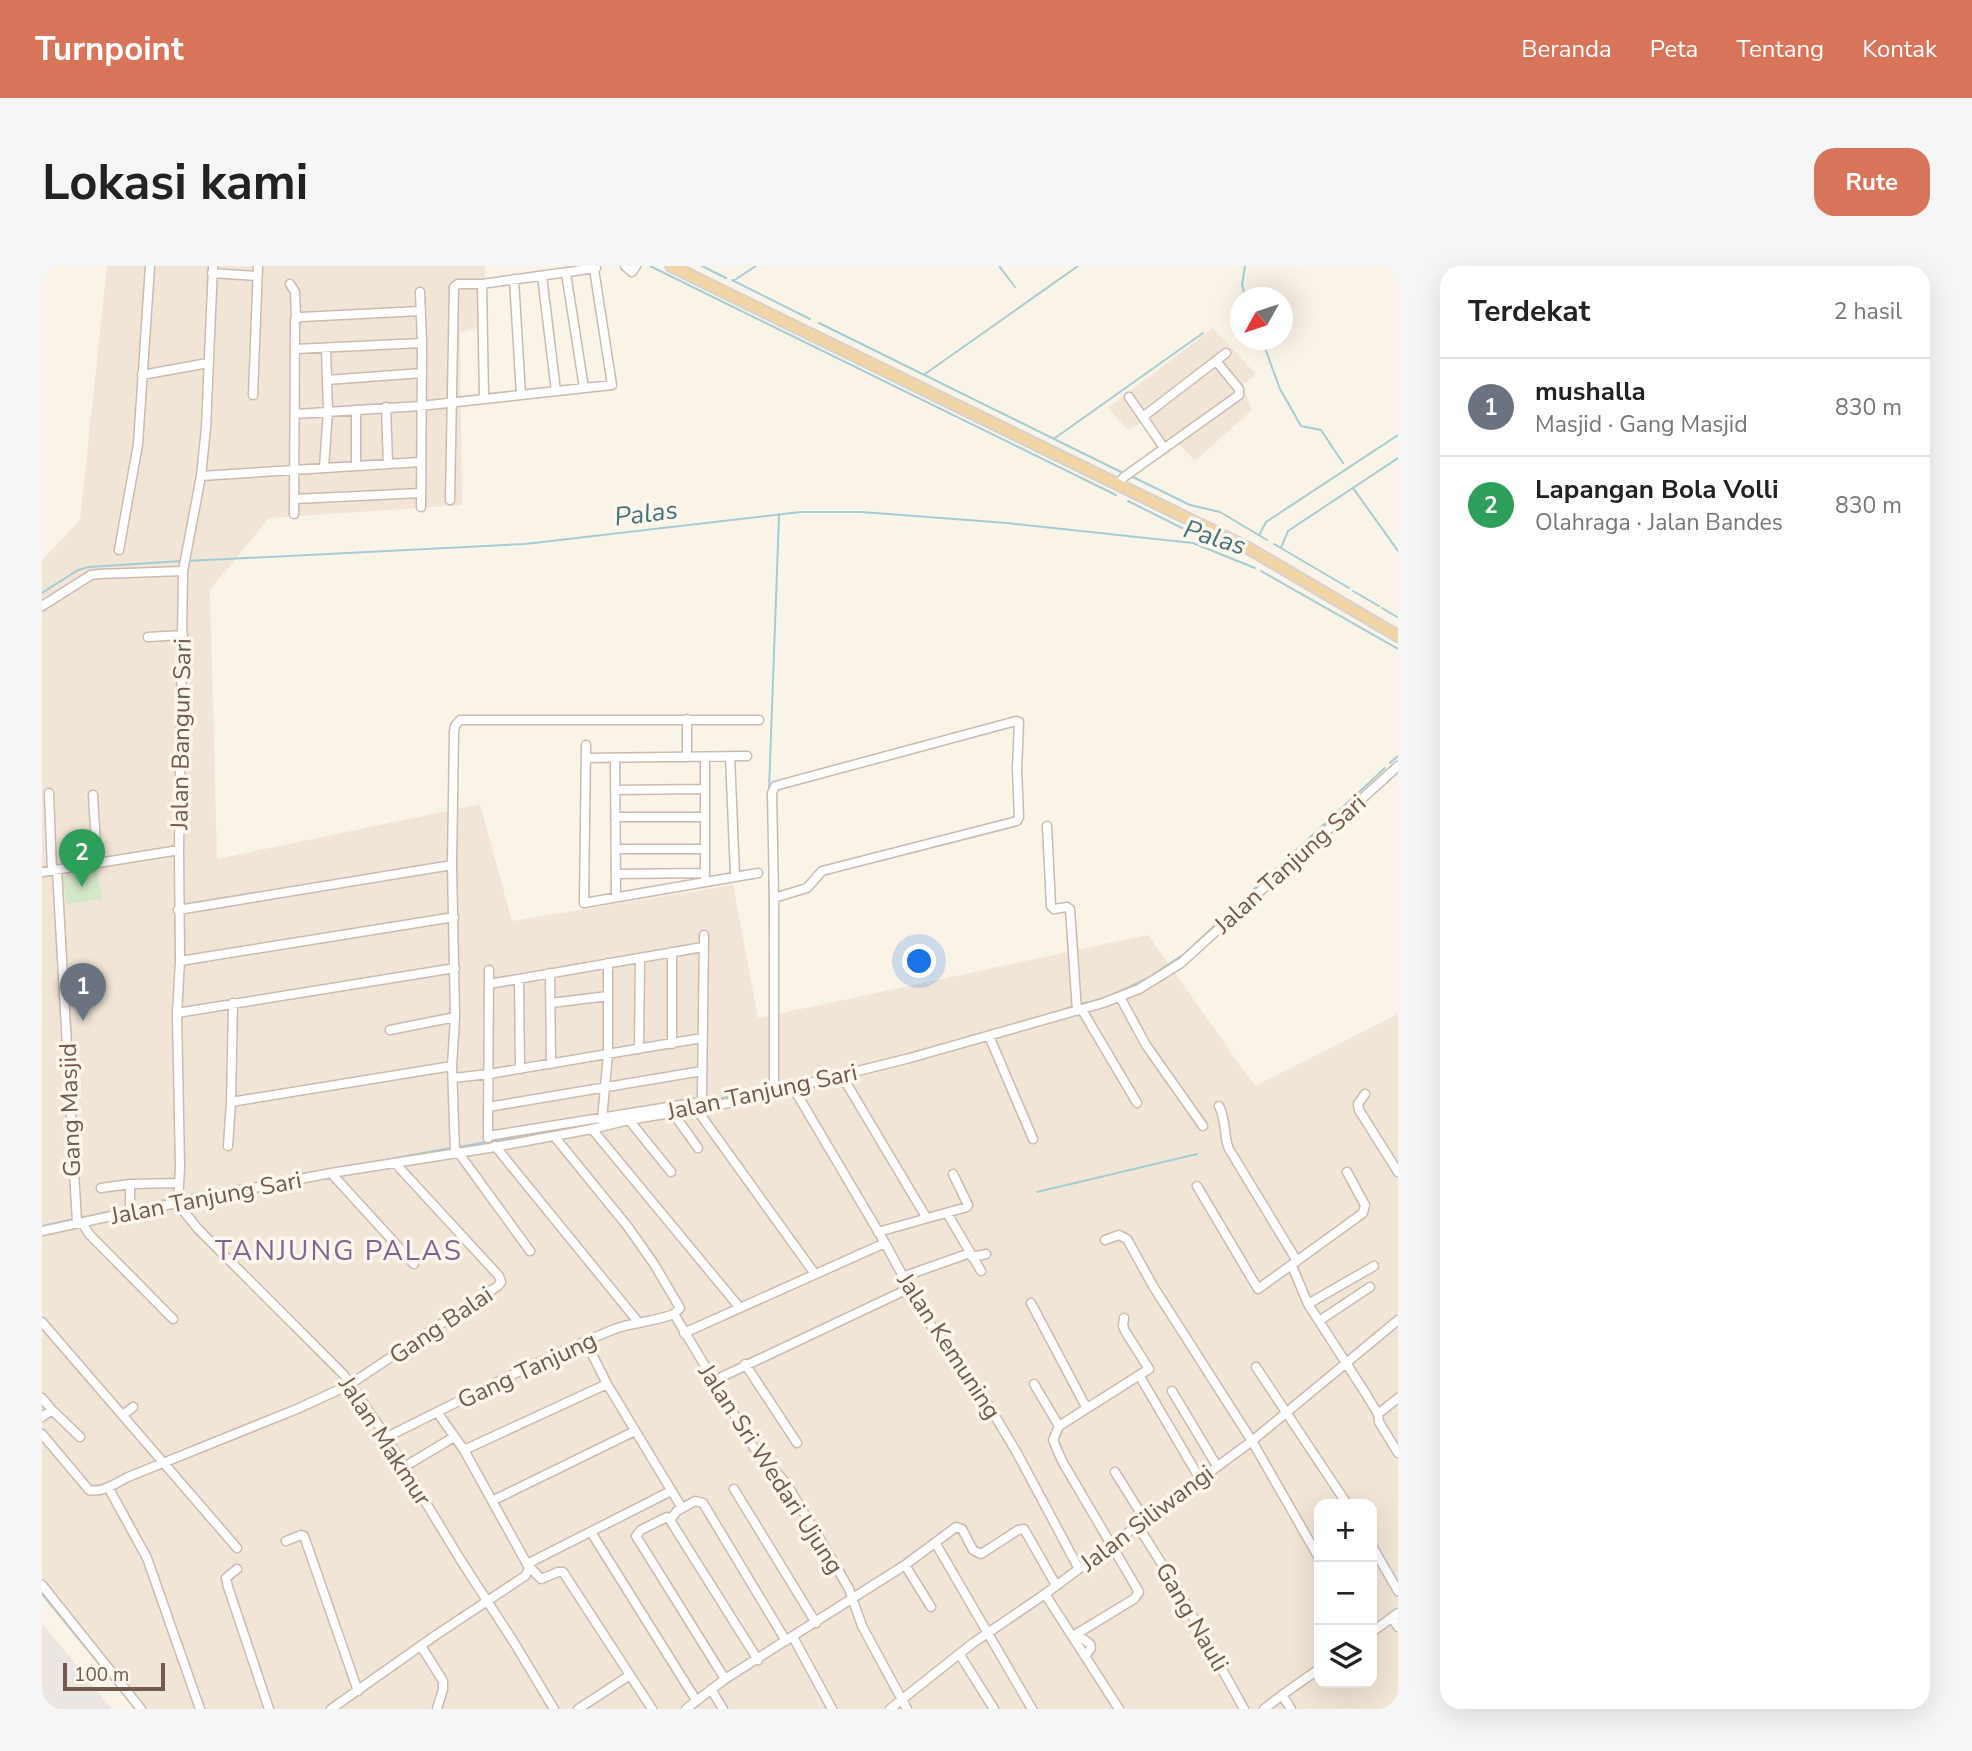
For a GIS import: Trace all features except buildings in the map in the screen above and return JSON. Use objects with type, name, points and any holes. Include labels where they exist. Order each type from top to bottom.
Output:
[{"type":"main road","points":[[671,266],[1248,548],[1398,636]]},
{"type":"street","points":[[119,550],[138,444],[150,266]]},
{"type":"street","points":[[253,395],[258,266]]},
{"type":"street","points":[[625,266],[632,272],[636,266]]},
{"type":"street","points":[[296,414],[454,403],[612,385],[596,267],[482,284],[458,284],[453,289],[454,403],[450,500]]},
{"type":"street","points":[[212,270],[257,276]]},
{"type":"street","name":"Jalan Bangun Sari","points":[[177,1199],[177,1013],[180,961],[178,850],[183,569],[201,476],[212,270]]},
{"type":"street","points":[[566,273],[584,388]]},
{"type":"street","points":[[541,276],[556,391]]},
{"type":"street","points":[[514,279],[521,395]]},
{"type":"street","points":[[290,284],[295,292],[296,318],[294,514]]},
{"type":"street","points":[[482,284],[484,398]]},
{"type":"street","points":[[420,292],[421,508]]},
{"type":"street","points":[[296,318],[421,311]]},
{"type":"street","points":[[295,349],[422,343]]},
{"type":"street","points":[[324,467],[328,411],[326,348]]},
{"type":"street","points":[[1144,416],[1226,353]]},
{"type":"street","points":[[1118,484],[1239,395],[1239,389],[1216,361]]},
{"type":"street","points":[[142,375],[208,363]]},
{"type":"street","points":[[327,380],[422,373]]},
{"type":"street","points":[[1129,397],[1164,448]]},
{"type":"street","points":[[386,407],[388,463]]},
{"type":"street","points":[[356,410],[356,466]]},
{"type":"street","points":[[201,476],[420,462]]},
{"type":"street","points":[[295,499],[421,493]]},
{"type":"street","points":[[42,606],[99,573],[183,569]]},
{"type":"street","points":[[148,637],[183,635]]},
{"type":"street","points":[[687,719],[687,757]]},
{"type":"street","points":[[530,1251],[456,1152],[452,1066],[455,1017],[452,865],[455,726],[460,720],[760,720]]},
{"type":"street","points":[[774,898],[807,888],[822,871],[1017,821],[1019,722],[894,752],[775,786],[772,793],[774,1090]]},
{"type":"street","points":[[586,745],[584,903],[705,877]]},
{"type":"street","points":[[730,756],[735,875]]},
{"type":"street","points":[[586,758],[747,756]]},
{"type":"street","points":[[705,757],[705,877]]},
{"type":"street","points":[[615,758],[616,897]]},
{"type":"street","name":"Jalan Tanjung Sari","points":[[42,1231],[177,1199],[395,1163],[489,1143],[554,1136],[592,1129],[601,1122],[629,1120],[794,1088],[989,1036],[1120,997],[1139,989],[1181,963],[1398,766]]},
{"type":"street","points":[[615,789],[705,789]]},
{"type":"street","name":"Gang Masjid","points":[[50,793],[79,1223]]},
{"type":"street","points":[[93,795],[97,862]]},
{"type":"street","points":[[615,817],[705,817]]},
{"type":"street","points":[[1047,827],[1051,906],[1054,909],[1070,909],[1079,1010],[1137,1103]]},
{"type":"street","points":[[616,849],[705,849]]},
{"type":"street","points":[[42,872],[178,850]]},
{"type":"street","points":[[178,909],[452,865]]},
{"type":"street","points":[[616,874],[705,877],[758,873]]},
{"type":"street","points":[[180,961],[454,917]]},
{"type":"street","points":[[702,1096],[704,935]]},
{"type":"street","points":[[489,984],[703,947]]},
{"type":"street","points":[[672,952],[672,1044]]},
{"type":"street","points":[[639,1049],[640,958]]},
{"type":"street","points":[[601,1122],[608,1054],[608,963]]},
{"type":"street","points":[[177,1013],[455,968]]},
{"type":"street","points":[[489,970],[489,1143],[639,1323]]},
{"type":"street","points":[[550,973],[551,1064]]},
{"type":"street","points":[[519,979],[520,1069]]},
{"type":"street","points":[[551,1003],[608,996]]},
{"type":"street","points":[[1120,997],[1153,1056],[1203,1126]]},
{"type":"street","points":[[228,1146],[233,1003]]},
{"type":"street","points":[[390,1030],[455,1017]]},
{"type":"street","points":[[989,1036],[1033,1139]]},
{"type":"street","points":[[453,1078],[702,1038]]},
{"type":"street","points":[[231,1102],[452,1066]]},
{"type":"street","points":[[488,1107],[702,1071]]},
{"type":"street","points":[[842,1076],[926,1217]]},
{"type":"street","name":"Jalan Kemuning","points":[[794,1088],[885,1243],[926,1319],[974,1381],[1017,1453],[1079,1569]]},
{"type":"street","points":[[1365,1094],[1358,1104],[1359,1110],[1398,1172]]},
{"type":"street","points":[[695,1106],[815,1274]]},
{"type":"street","points":[[1219,1106],[1225,1121],[1229,1149],[1295,1263],[1308,1304],[1377,1414],[1398,1453]]},
{"type":"street","points":[[489,1143],[675,1110],[698,1148]]},
{"type":"street","points":[[629,1120],[671,1172]]},
{"type":"street","points":[[592,1129],[740,1308]]},
{"type":"street","points":[[554,1136],[628,1227],[654,1264],[680,1308],[674,1314]]},
{"type":"street","name":"Gang Balai","points":[[349,1385],[501,1282],[492,1268],[395,1163]]},
{"type":"street","points":[[1197,1186],[1258,1289],[1363,1213],[1365,1205],[1347,1172]]},
{"type":"street","points":[[331,1173],[414,1264]]},
{"type":"street","points":[[878,1232],[968,1205],[953,1174]]},
{"type":"street","points":[[101,1188],[130,1184],[179,1183]]},
{"type":"street","points":[[130,1184],[130,1209]]},
{"type":"street","name":"Jalan Makmur","points":[[177,1199],[198,1229],[336,1365],[404,1467],[554,1709]]},
{"type":"street","points":[[947,1213],[981,1271]]},
{"type":"street","points":[[79,1223],[173,1320]]},
{"type":"street","points":[[1105,1240],[1123,1235],[1127,1239],[1153,1286],[1252,1441],[1314,1549]]},
{"type":"street","points":[[684,1333],[885,1243]]},
{"type":"street","points":[[902,1277],[971,1255],[986,1254]]},
{"type":"street","points":[[1308,1304],[1374,1266]]},
{"type":"street","points":[[1318,1321],[1370,1287]]},
{"type":"street","points":[[713,1381],[908,1289]]},
{"type":"street","points":[[1031,1303],[1086,1407]]},
{"type":"street","name":"Gang Tanjung","points":[[385,1438],[505,1378],[615,1329],[659,1320],[674,1314]]},
{"type":"street","name":"Jalan Sri Wedari Ujung","points":[[674,1314],[761,1457],[786,1483],[849,1589],[862,1626],[907,1709]]},
{"type":"street","points":[[1074,1638],[1134,1599],[1139,1592],[1056,1450],[1053,1440],[1059,1426],[1149,1367],[1125,1331],[1124,1318]]},
{"type":"street","name":"Jalan Siliwangi","points":[[890,1709],[988,1632],[1113,1545],[1286,1415],[1398,1320]]},
{"type":"street","points":[[42,1322],[237,1548]]},
{"type":"street","points":[[586,1342],[607,1384],[682,1508]]},
{"type":"street","points":[[745,1364],[797,1443]]},
{"type":"street","points":[[1256,1367],[1344,1499]]},
{"type":"street","points":[[1139,1376],[1200,1479]]},
{"type":"street","points":[[464,1450],[607,1384]]},
{"type":"street","points":[[1034,1384],[1059,1426]]},
{"type":"street","points":[[42,1434],[89,1490],[95,1491],[349,1385]]},
{"type":"street","points":[[1172,1391],[1217,1466]]},
{"type":"street","points":[[42,1398],[80,1437]]},
{"type":"street","points":[[1377,1414],[1398,1398]]},
{"type":"street","points":[[123,1415],[133,1407]]},
{"type":"street","points":[[42,1418],[52,1410]]},
{"type":"street","points":[[437,1412],[464,1450],[527,1563],[541,1579],[563,1572],[652,1709]]},
{"type":"street","points":[[492,1501],[635,1431]]},
{"type":"street","points":[[404,1467],[454,1437]]},
{"type":"street","name":"Gang Nauli","points":[[1115,1472],[1244,1709]]},
{"type":"street","points":[[108,1487],[147,1558],[200,1709]]},
{"type":"street","points":[[734,1489],[816,1623]]},
{"type":"street","points":[[527,1563],[671,1491]]},
{"type":"street","points":[[670,1520],[682,1508],[697,1500],[705,1506],[832,1709]]},
{"type":"street","points":[[725,1679],[636,1536],[641,1530],[667,1517],[670,1520],[758,1660]]},
{"type":"street","points":[[686,1709],[710,1689],[905,1565],[958,1527],[963,1530],[973,1550],[981,1554],[1018,1530],[1024,1529],[1056,1585]]},
{"type":"street","points":[[592,1532],[696,1700]]},
{"type":"street","points":[[286,1541],[303,1536],[358,1691]]},
{"type":"street","points":[[936,1544],[1032,1709]]},
{"type":"street","points":[[1377,1555],[1398,1591]]},
{"type":"street","points":[[331,1709],[528,1573],[527,1563]]},
{"type":"street","points":[[905,1565],[931,1606]]},
{"type":"street","points":[[237,1569],[226,1578],[228,1587],[269,1709]]},
{"type":"street","points":[[42,1585],[141,1709]]},
{"type":"street","points":[[1045,1594],[1119,1709]]},
{"type":"street","points":[[1377,1628],[1395,1615],[1398,1627]]},
{"type":"street","points":[[421,1646],[443,1681],[437,1709]]},
{"type":"street","points":[[960,1655],[993,1709]]},
{"type":"street","points":[[1264,1709],[1314,1673]]},
{"type":"street","points":[[578,1709],[630,1675]]},
{"type":"street","points":[[710,1689],[723,1709]]},
{"type":"street","points":[[1282,1695],[1291,1709]]},
{"type":"shaded area","points":[[107,266],[485,266],[482,327],[460,332],[462,505],[269,518],[210,590],[217,859],[480,804],[512,921],[733,885],[758,1018],[1148,935],[1255,1086],[1398,1014],[1398,1709],[136,1709],[42,1595],[42,560],[80,520]]},
{"type":"shaded area","points":[[1213,328],[1230,346],[1230,350],[1234,350],[1256,374],[1243,385],[1252,410],[1195,461],[1178,443],[1166,450],[1142,423],[1128,430],[1108,408]]},
{"type":"shaded area","points":[[42,1623],[112,1709],[42,1709]]},
{"type":"green space","points":[[97,869],[102,899],[67,904],[62,876]]},
{"type":"waterway","points":[[650,266],[1116,495]]},
{"type":"waterway","points":[[702,266],[726,278]]},
{"type":"waterway","points":[[733,281],[756,266]]},
{"type":"waterway","points":[[999,266],[1015,287]]},
{"type":"waterway","points":[[925,374],[1078,266]]},
{"type":"waterway","points":[[1243,287],[1245,266]]},
{"type":"waterway","points":[[732,280],[810,319]]},
{"type":"waterway","points":[[819,323],[1121,472]]},
{"type":"waterway","points":[[1055,438],[1203,333]]},
{"type":"waterway","points":[[1266,350],[1280,389],[1301,426],[1321,430],[1343,463]]},
{"type":"waterway","points":[[1259,535],[1266,522],[1398,435]]},
{"type":"waterway","points":[[1281,548],[1288,531],[1398,458]]},
{"type":"waterway","points":[[1131,476],[1190,505],[1220,512],[1267,540]]},
{"type":"waterway","points":[[1353,488],[1398,551]]},
{"type":"waterway","points":[[1128,501],[1200,537],[1201,545]]},
{"type":"waterway","name":"Palas","points":[[187,561],[525,544],[800,512],[862,512],[1007,523],[1193,543],[1255,568]]},
{"type":"waterway","points":[[769,790],[779,516]]},
{"type":"waterway","points":[[1274,544],[1349,588]]},
{"type":"waterway","name":"Palas","points":[[42,593],[78,570],[89,567],[181,561]]},
{"type":"waterway","points":[[1261,571],[1398,649]]},
{"type":"waterway","points":[[1353,591],[1379,606]]},
{"type":"waterway","points":[[1382,608],[1397,617]]},
{"type":"waterway","points":[[1390,763],[1398,756]]},
{"type":"waterway","points":[[1112,995],[1148,978],[1184,954],[1385,768]]},
{"type":"waterway","points":[[769,852],[770,955]]},
{"type":"waterway","points":[[1081,1004],[1106,998]]},
{"type":"waterway","points":[[1054,1013],[1074,1006]]},
{"type":"waterway","points":[[696,1103],[760,1091]]},
{"type":"waterway","points":[[459,1147],[546,1131]]},
{"type":"waterway","points":[[359,1165],[450,1148]]},
{"type":"waterway","points":[[1037,1192],[1197,1154]]},
{"type":"waterway","points":[[183,1196],[319,1171]]},
{"type":"waterway","points":[[132,1207],[174,1198]]},
{"type":"waterway","points":[[81,1218],[126,1208]]},
{"type":"waterway","points":[[42,1226],[75,1219]]},
{"type":"waterway","points":[[42,1594],[136,1709]]},
{"type":"place","name":"Lapangan Bola Volli","points":[[82,887]]},
{"type":"place","name":"mushalla","points":[[83,1021]]},
{"type":"district","name":"TANJUNG PALAS","points":[[339,1250]]}]
